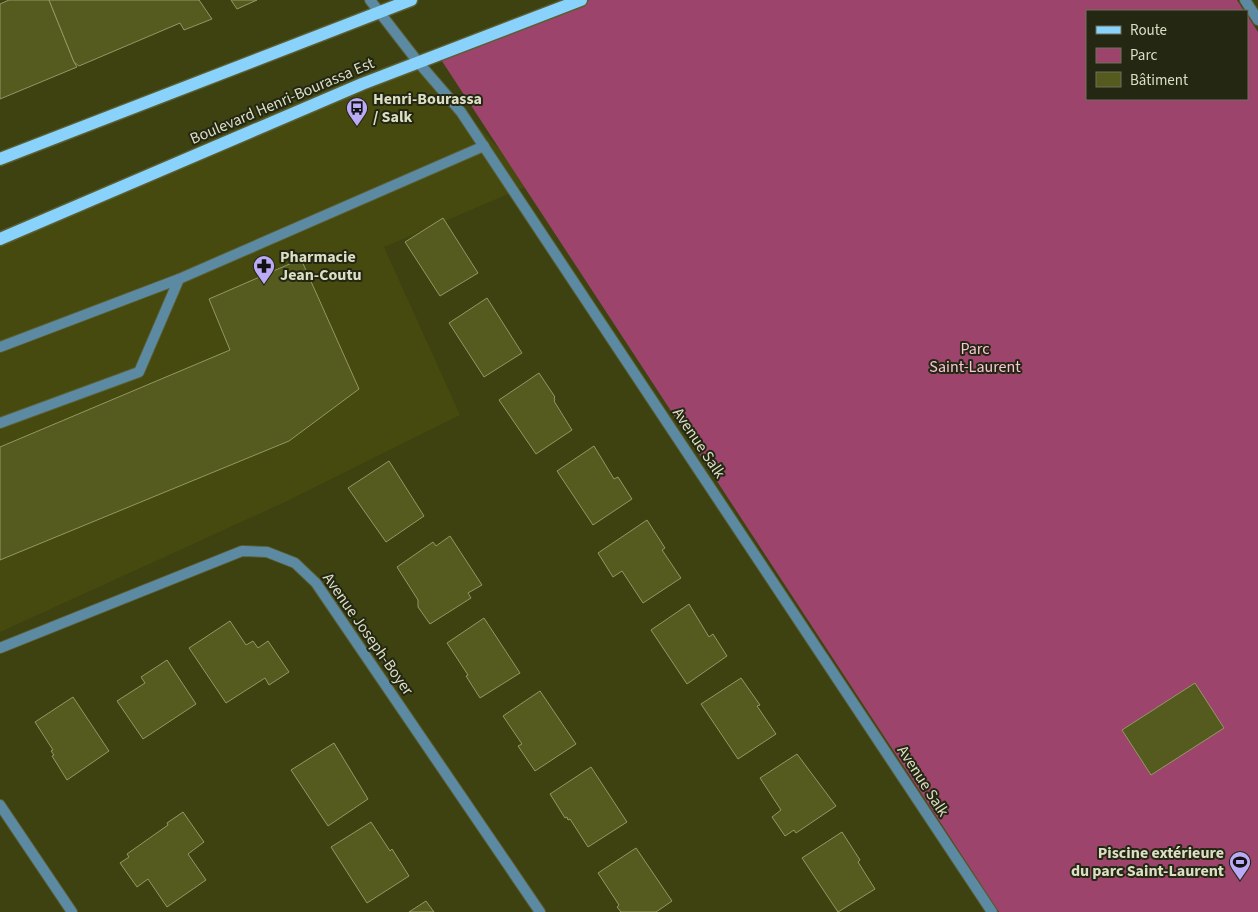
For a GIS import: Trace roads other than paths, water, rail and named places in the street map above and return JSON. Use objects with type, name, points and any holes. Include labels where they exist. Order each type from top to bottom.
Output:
[{"type":"main road","points":[[0,159],[410,0]]},
{"type":"main road","name":"Boulevard Henri-Bourassa Est","points":[[0,239],[362,84],[581,0]]},
{"type":"street","name":"Avenue Salk","points":[[370,0],[418,62],[461,112],[992,912]]},
{"type":"street","points":[[1245,0],[1258,20]]},
{"type":"street","points":[[0,347],[179,279],[484,146]]},
{"type":"street","points":[[0,423],[139,372],[179,279]]},
{"type":"street","name":"Avenue Joseph-Boyer","points":[[0,648],[242,551],[267,552],[295,563],[316,583],[540,912]]},
{"type":"street","points":[[0,805],[72,912]]},
{"type":"place","name":"Henri-Bourassa / Salk","points":[[357,127]]},
{"type":"place","name":"Pharmacie Jean-Coutu","points":[[264,285]]},
{"type":"place","name":"Piscine extérieure du parc Saint-Laurent","points":[[1240,881]]},
{"type":"park label","name":"Parc Saint-Laurent","points":[[975,358]]}]
